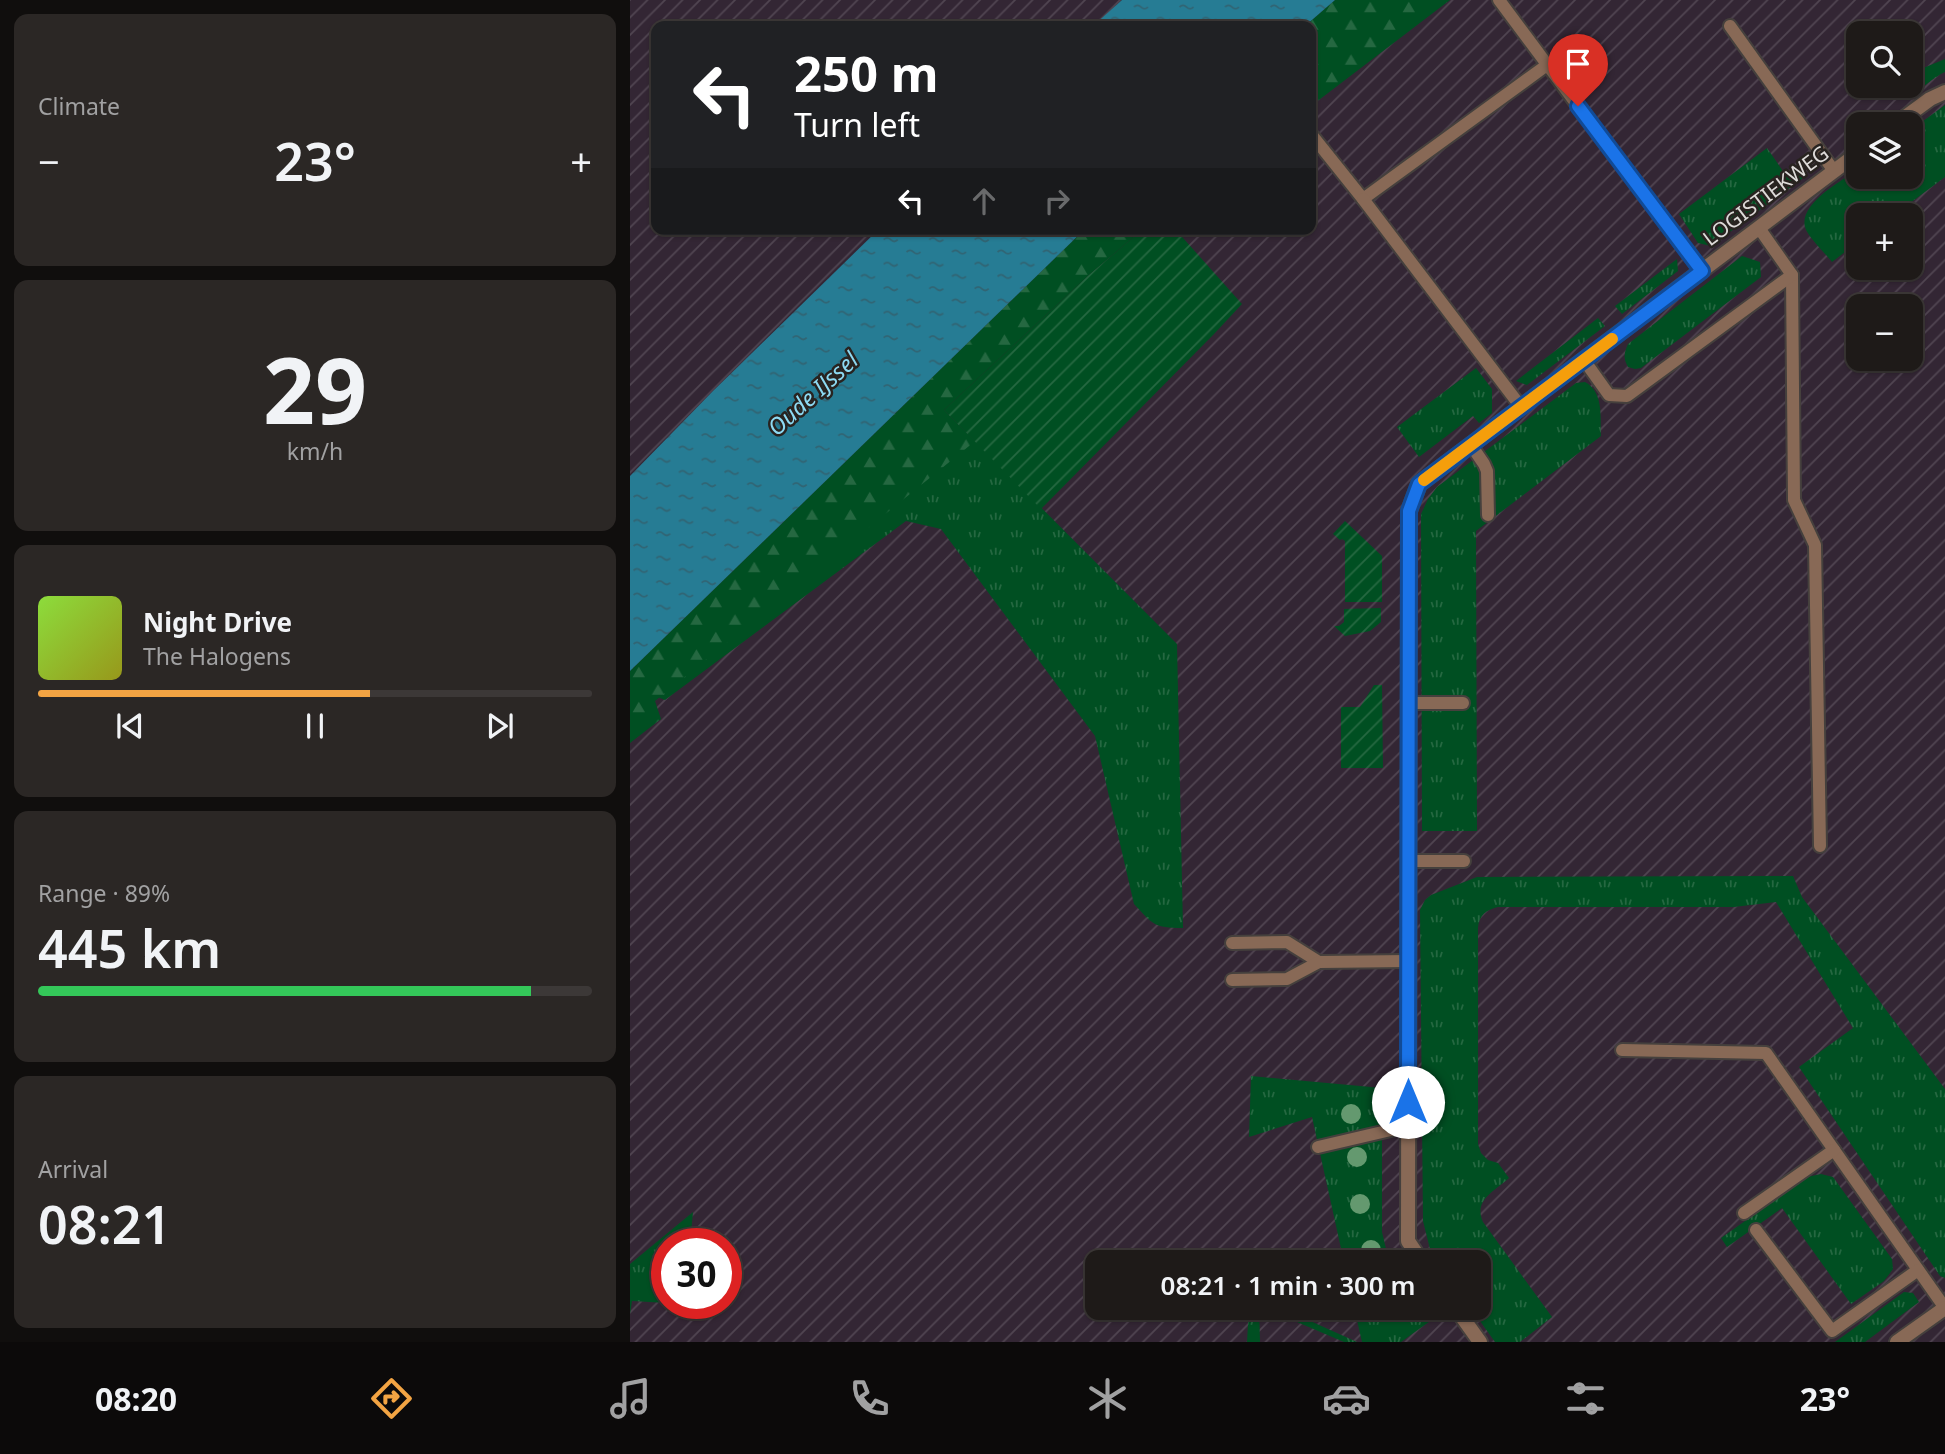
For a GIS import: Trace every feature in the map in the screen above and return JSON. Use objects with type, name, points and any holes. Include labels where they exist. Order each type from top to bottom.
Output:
[{"type":"street","points":[[1912,112],[1945,92]]},
{"type":"street","name":"LOGISTIEKWEG","points":[[1414,1250],[1408,1241],[1409,511],[1419,484],[1846,162]]},
{"type":"street","points":[[1897,1342],[1945,1308]]},
{"type":"street","points":[[1464,1320],[1479,1342]]},
{"type":"lane","points":[[1499,0],[1702,271]]},
{"type":"lane","points":[[1730,26],[1834,171]]},
{"type":"lane","points":[[1363,200],[1548,65]]},
{"type":"lane","points":[[1316,140],[1521,407]]},
{"type":"lane","points":[[1759,228],[1793,275],[1794,500],[1815,545],[1820,846]]},
{"type":"lane","points":[[1584,360],[1609,395],[1627,396],[1793,275]]},
{"type":"lane","points":[[1471,445],[1487,471],[1488,514]]},
{"type":"lane","points":[[1409,703],[1463,703]]},
{"type":"lane","points":[[1408,861],[1464,861]]},
{"type":"lane","points":[[1231,943],[1287,942],[1319,962]]},
{"type":"lane","points":[[1232,980],[1287,979],[1319,962],[1408,961]]},
{"type":"lane","points":[[1622,1050],[1766,1053],[1945,1308]]},
{"type":"lane","points":[[1318,1146],[1408,1126]]},
{"type":"lane","points":[[1744,1213],[1834,1150]]},
{"type":"lane","points":[[1756,1230],[1832,1331],[1918,1270]]},
{"type":"shaded area","points":[[630,0],[1204,0],[1181,21],[651,21],[651,235],[944,235],[630,520]]},
{"type":"shaded area","points":[[1416,0],[1945,0],[1945,1342],[630,1342],[630,703],[1089,275],[1136,235],[1316,235],[1316,84]]},
{"type":"green space","points":[[1335,0],[1450,0],[1316,102],[1316,21],[1311,21]]},
{"type":"green space","points":[[1945,59],[1945,72],[1923,87],[1923,68]]},
{"type":"green space","points":[[1945,105],[1945,177],[1910,203],[1846,203],[1846,251],[1832,262],[1806,231],[1805,218],[1808,210],[1823,194],[1846,178],[1846,189],[1923,189],[1923,121]]},
{"type":"green space","points":[[1767,148],[1785,174],[1803,161],[1803,178],[1711,246],[1698,243],[1679,214]]},
{"type":"green space","points":[[1079,235],[1136,235],[944,410],[974,442],[655,701],[661,719],[630,743],[630,671]]},
{"type":"green space","points":[[1136,235],[1180,235],[1242,304],[1041,509],[944,410]]},
{"type":"green space","points":[[1742,256],[1760,262],[1761,277],[1641,368],[1628,367],[1625,356],[1628,344]]},
{"type":"green space","points":[[1677,259],[1678,271],[1622,314],[1615,306]]},
{"type":"green space","points":[[1598,318],[1605,326],[1527,385],[1516,381]]},
{"type":"green space","points":[[1476,368],[1492,389],[1492,413],[1479,423],[1473,416],[1419,457],[1397,427]]},
{"type":"green space","points":[[1585,382],[1591,386],[1598,398],[1601,436],[1476,531],[1477,831],[1422,831],[1421,514],[1437,487],[1576,383]]},
{"type":"green space","points":[[944,410],[1177,644],[1183,928],[1154,924],[1134,904],[1095,736],[941,529],[906,521],[665,700],[643,691]]},
{"type":"green space","points":[[1345,521],[1382,556],[1382,602],[1345,602],[1345,541],[1333,534]]},
{"type":"green space","points":[[1381,608],[1381,622],[1370,631],[1345,636],[1334,626],[1344,622],[1344,609]]},
{"type":"green space","points":[[1374,685],[1382,685],[1383,768],[1341,768],[1341,707],[1360,707]]},
{"type":"green space","points":[[1793,876],[1802,897],[1945,1089],[1945,1278],[1940,1276],[1799,1067],[1853,1028],[1776,902],[1734,907],[1498,907],[1484,914],[1478,928],[1478,1144],[1481,1153],[1488,1160],[1498,1163],[1509,1178],[1483,1202],[1481,1214],[1483,1222],[1552,1317],[1520,1342],[1495,1342],[1479,1320],[1491,1320],[1491,1250],[1430,1250],[1423,1221],[1420,910],[1431,895],[1477,877]]},
{"type":"green space","points":[[1251,1076],[1382,1088],[1382,1232],[1386,1250],[1341,1250],[1312,1117],[1249,1137]]},
{"type":"green space","points":[[1821,1174],[1833,1177],[1892,1259],[1893,1269],[1884,1281],[1851,1304],[1782,1208],[1727,1247],[1721,1238],[1807,1177]]},
{"type":"green space","points":[[693,1212],[692,1228],[674,1228]]},
{"type":"green space","points":[[651,1247],[651,1302],[632,1301],[630,1314],[630,1264]]},
{"type":"green space","points":[[1904,1292],[1913,1293],[1919,1302],[1865,1342],[1835,1342]]},
{"type":"green space","points":[[1248,1320],[1259,1320],[1260,1342],[1247,1342]]},
{"type":"green space","points":[[1292,1320],[1308,1320],[1357,1342],[1344,1342]]},
{"type":"green space","points":[[1357,1320],[1432,1320],[1401,1342],[1362,1342]]},
{"type":"water","points":[[1122,0],[1335,0],[1311,21],[1099,21]]},
{"type":"water","name":"Oude IJssel","points":[[873,235],[1079,235],[630,671],[630,476]]},
{"type":"slow traffic","points":[[1424,480],[1612,339]]},
{"type":"route","points":[[1408,1102],[1409,511],[1419,484],[1702,271],[1578,106]]}]
